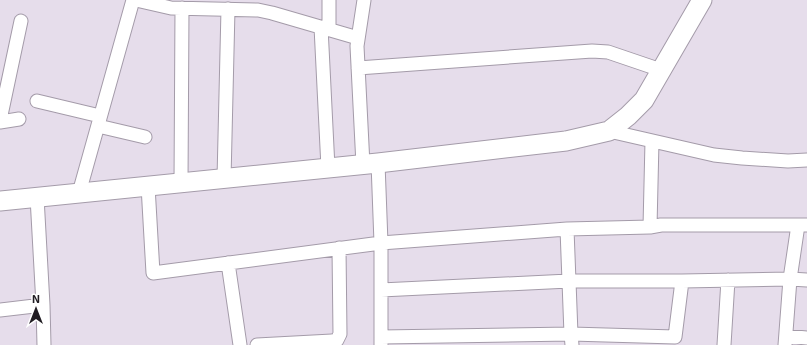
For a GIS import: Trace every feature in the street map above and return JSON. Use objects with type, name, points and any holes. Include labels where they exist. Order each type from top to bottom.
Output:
[{"type":"street","points":[[79,193],[133,0]]},
{"type":"street","points":[[136,0],[166,7],[182,8],[223,6],[251,9],[272,6],[325,28],[358,38]]},
{"type":"street","points":[[328,0],[325,28],[328,168]]},
{"type":"street","points":[[364,0],[358,38],[358,68],[380,243],[381,341],[674,341],[682,281]]},
{"type":"street","points":[[0,201],[371,164],[566,141],[609,131],[628,116],[644,100],[660,70],[702,0]]},
{"type":"street","points":[[223,6],[224,179]]},
{"type":"street","points":[[181,183],[182,8]]},
{"type":"street","points":[[19,119],[0,121],[21,21]]},
{"type":"street","points":[[358,68],[592,51],[608,52],[660,70]]},
{"type":"street","points":[[37,101],[145,137]]},
{"type":"street","points":[[609,131],[714,155],[788,161],[807,160]]},
{"type":"street","points":[[650,227],[652,141]]},
{"type":"street","points":[[148,186],[154,273],[380,243],[567,229],[650,227],[662,225],[803,225],[790,279],[786,341],[807,338]]},
{"type":"street","points":[[37,198],[44,345]]},
{"type":"street","points":[[567,229],[572,340]]},
{"type":"street","points":[[257,345],[332,341],[339,337],[339,248]]},
{"type":"street","points":[[228,263],[240,345]]},
{"type":"street","points":[[724,345],[728,280]]},
{"type":"street","points":[[381,290],[569,281],[807,280]]},
{"type":"street","points":[[0,310],[43,305]]}]
